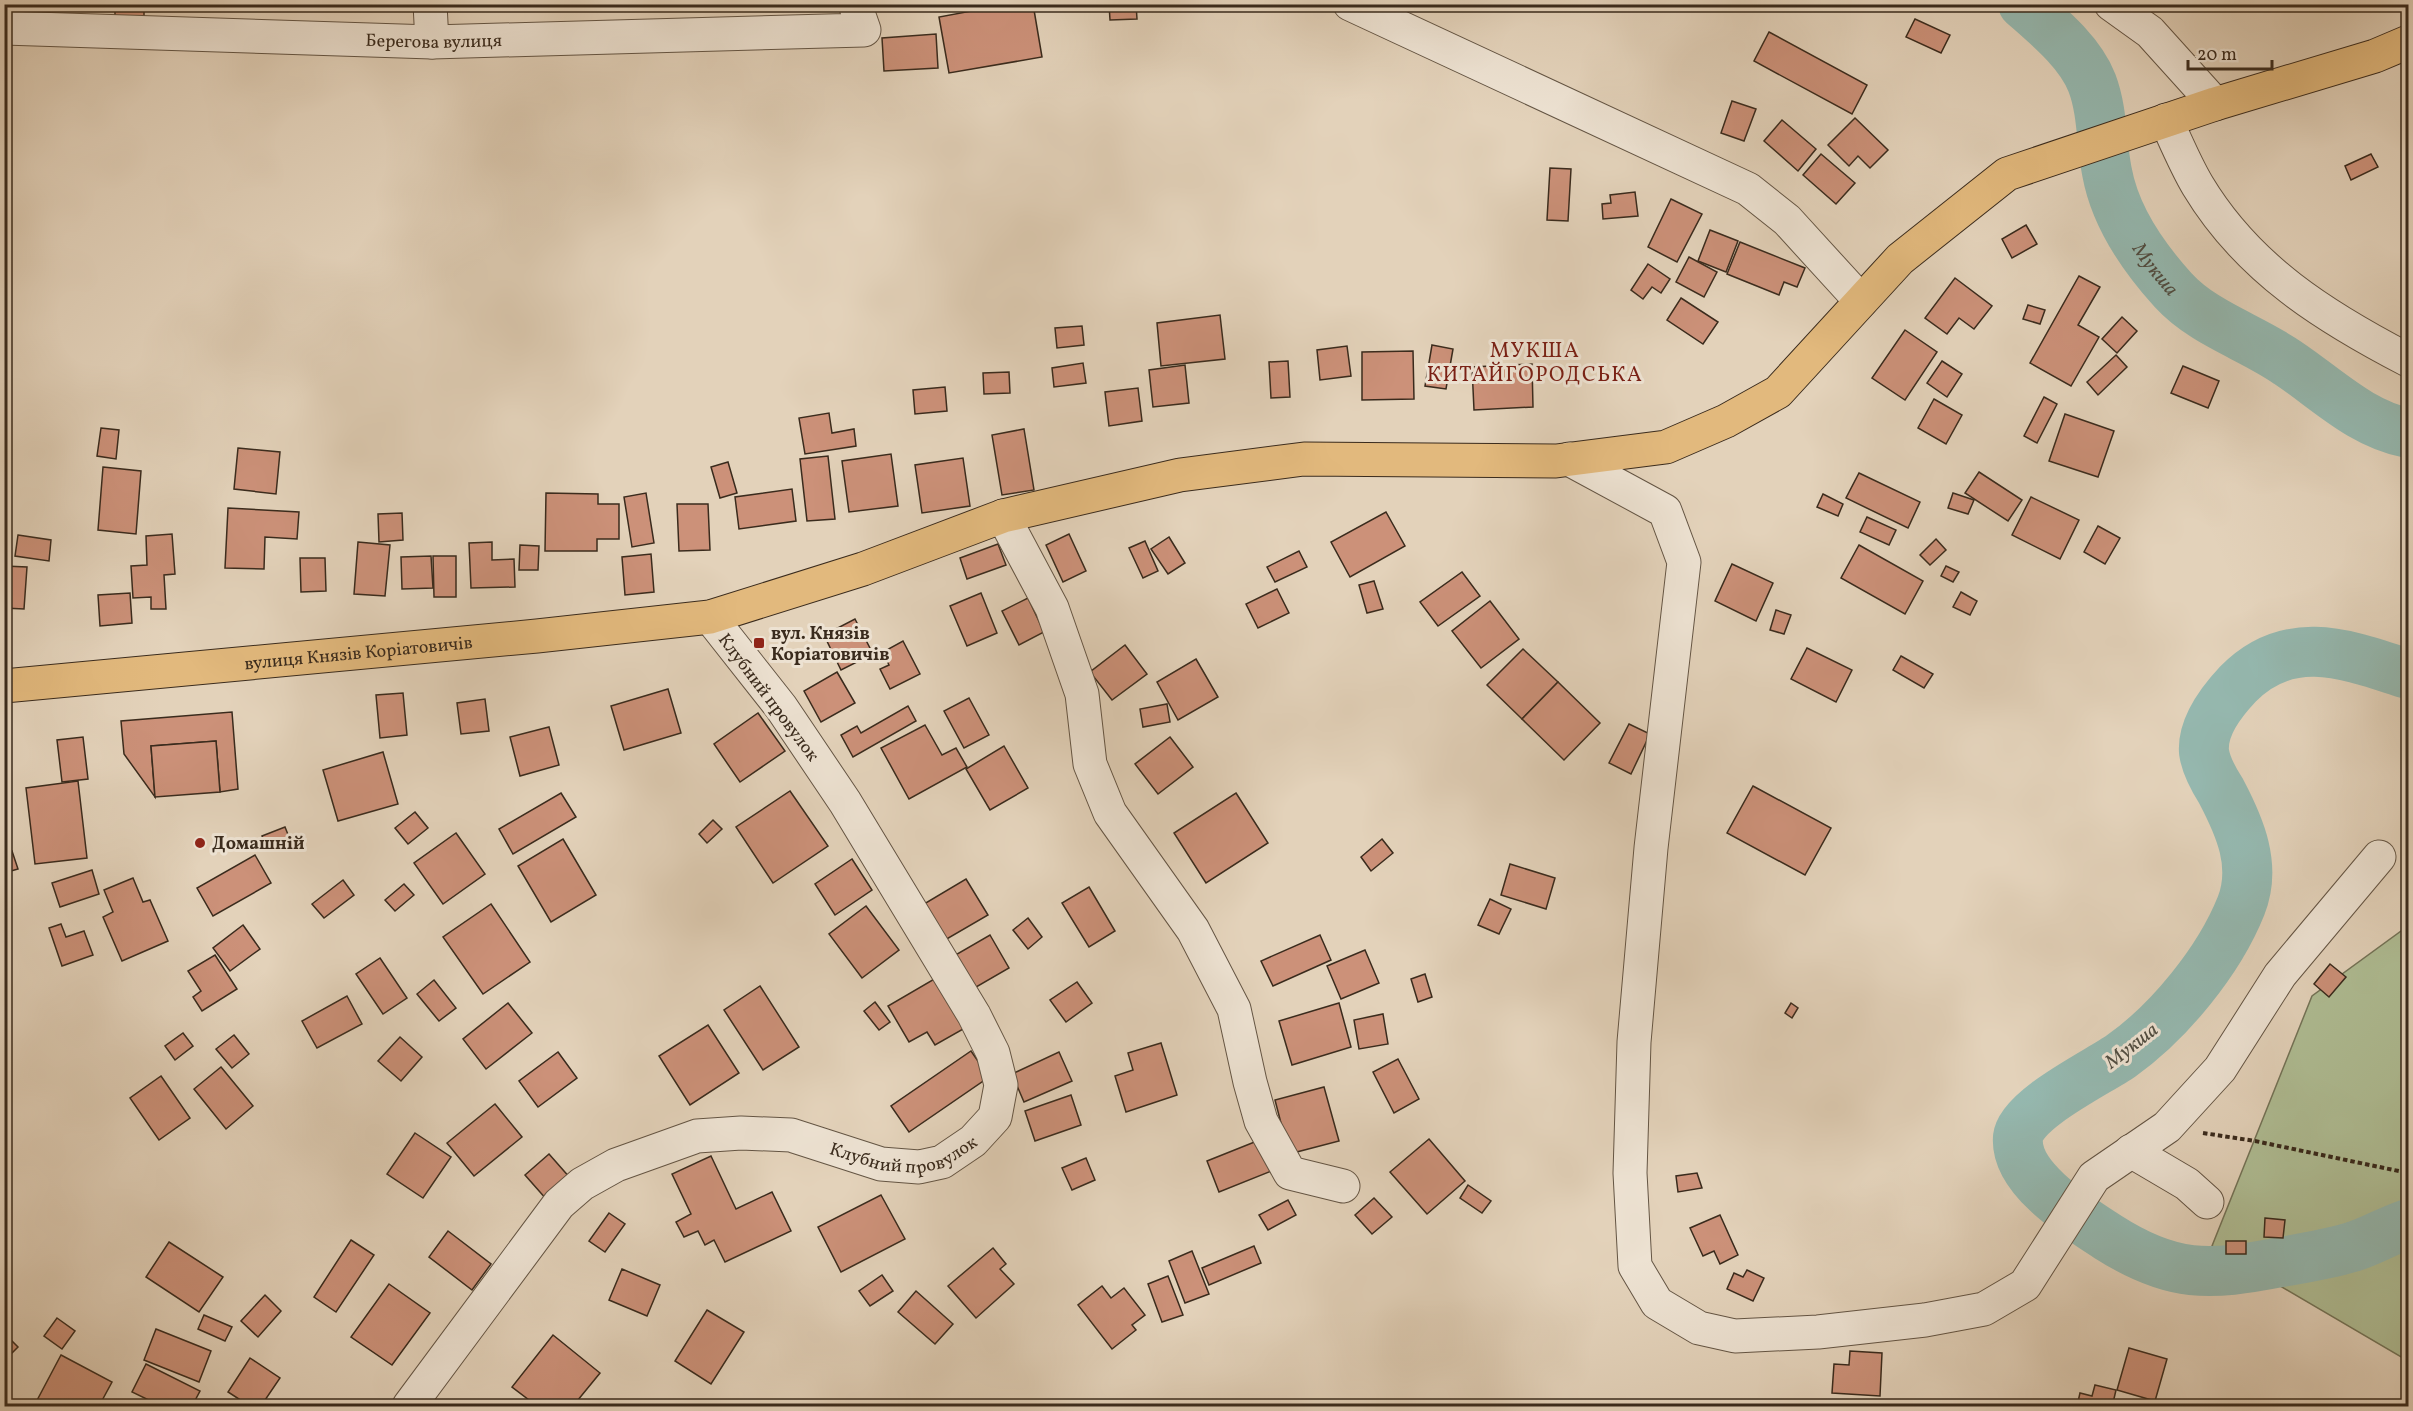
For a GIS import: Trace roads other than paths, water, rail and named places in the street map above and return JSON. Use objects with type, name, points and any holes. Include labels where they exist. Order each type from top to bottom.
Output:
[{"type":"main road","name":"вулиця Князів Коріатовичів","points":[[4,686],[537,636],[710,617],[863,569],[1003,516],[1180,475],[1304,459],[1556,461],[1666,447],[1726,421],[1778,392],[1900,260],[2007,174],[2215,104],[2375,57],[2409,42]]},
{"type":"street","points":[[430,4],[432,42]]},
{"type":"street","points":[[1350,4],[1748,189],[1787,220],[1862,301]]},
{"type":"street","points":[[2111,4],[2150,32],[2215,104]]},
{"type":"street","name":"Берегова вулиця","points":[[4,28],[432,42],[860,17]]},
{"type":"street","points":[[2157,123],[2236,239],[2296,295],[2360,336],[2409,360]]},
{"type":"street","points":[[1569,459],[1665,511],[1684,562],[1651,848],[1634,1042],[1630,1173],[1635,1266],[1657,1303],[1699,1328],[1735,1336],[1842,1330],[1925,1320],[1984,1309],[2025,1285],[2094,1177],[2167,1127],[2220,1069],[2280,975],[2379,857]]},
{"type":"street","points":[[1003,516],[1052,608],[1082,694],[1090,764],[1110,813],[1192,930],[1234,1009],[1261,1121],[1290,1173],[1343,1186]]},
{"type":"street","name":"Клубний провулок","points":[[409,1407],[559,1204],[582,1184],[616,1165],[697,1136],[741,1133],[791,1135],[881,1164],[919,1167],[942,1162],[973,1141],[995,1117],[1001,1085],[993,1053],[974,1015],[845,802],[781,707],[710,617]]},
{"type":"street","points":[[2131,1151],[2187,1184],[2207,1202]]},
{"type":"waterway","name":"Мукша","points":[[2023,4],[2062,40],[2087,72],[2096,94],[2107,172],[2117,204],[2141,250],[2173,290],[2199,312],[2274,354],[2360,414],[2375,422],[2408,433]]},
{"type":"waterway","name":"Мукша","points":[[2408,674],[2342,655],[2320,652],[2299,653],[2278,657],[2258,668],[2232,691],[2214,715],[2204,743],[2207,762],[2240,833],[2247,862],[2246,891],[2231,927],[2206,969],[2157,1026],[2121,1056],[2046,1103],[2022,1126],[2018,1137],[2020,1153],[2026,1168],[2051,1196],[2108,1237],[2152,1260],[2172,1267],[2211,1271],[2256,1267],[2335,1252],[2367,1242],[2408,1224]]},
{"type":"place","name":"вул. Князів Коріатовичів","points":[[759,643]]},
{"type":"place","name":"Домашній","points":[[200,843]]},
{"type":"district","name":"МУКША КИТАЙГОРОДСЬКА","points":[[1535,362]]}]
